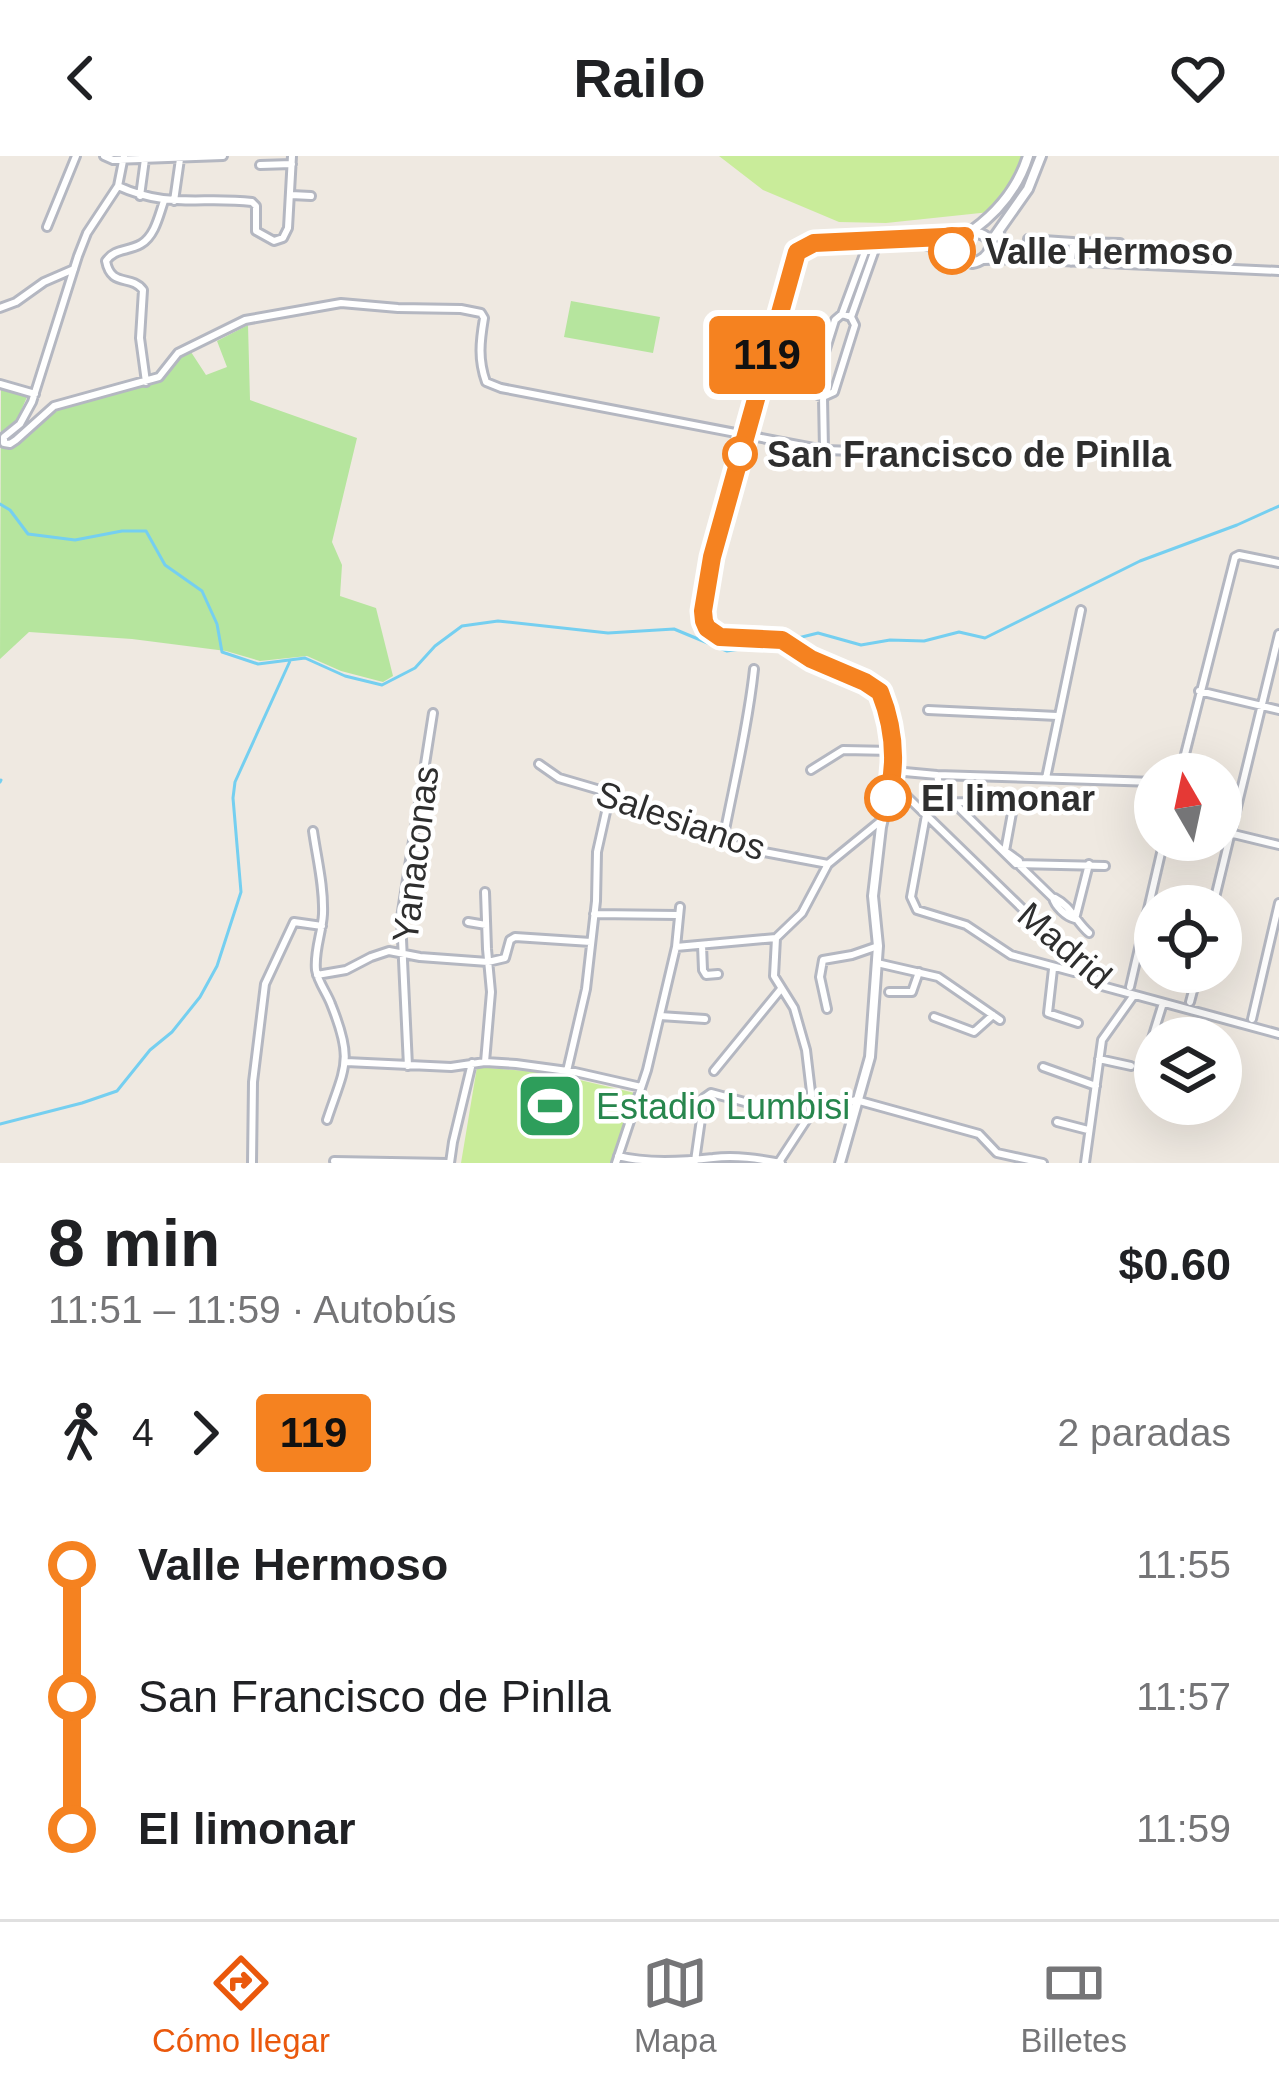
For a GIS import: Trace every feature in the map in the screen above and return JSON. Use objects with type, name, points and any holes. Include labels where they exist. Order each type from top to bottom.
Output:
[{"type":"street","points":[[47,227],[76,156]]},
{"type":"street","points":[[104,156],[113,160],[223,156]]},
{"type":"street","points":[[962,257],[959,245],[1006,199],[1028,156]]},
{"type":"street","points":[[983,260],[1028,189],[1040,156]]},
{"type":"street","points":[[123,158],[118,186],[87,233],[35,394],[20,424],[5,439],[10,444],[54,406],[146,382],[159,376],[178,352],[245,320],[341,303],[481,314],[483,394]]},
{"type":"street","points":[[146,382],[140,338],[143,290],[116,278],[106,261],[111,254],[145,243],[169,201],[180,158]]},
{"type":"street","points":[[140,196],[145,159]]},
{"type":"street","points":[[118,186],[169,201],[252,202],[256,231],[274,241],[283,238],[288,228],[292,160],[260,165]]},
{"type":"street","points":[[291,195],[311,196]]},
{"type":"street","points":[[999,230],[1002,242],[1022,259]]},
{"type":"street","points":[[840,1163],[870,1058],[878,946],[873,896],[894,771],[891,729],[880,692],[865,682],[785,642],[720,637],[707,628],[703,611],[712,557],[797,252],[814,243],[982,234],[990,246],[1022,259]]},
{"type":"street","points":[[1028,239],[1120,243]]},
{"type":"street","points":[[891,240],[933,245],[972,263],[1022,259],[1279,271]]},
{"type":"street","points":[[847,316],[873,241]]},
{"type":"street","points":[[1072,242],[1072,262]]},
{"type":"street","points":[[0,308],[74,269]]},
{"type":"street","points":[[823,397],[834,392],[854,326],[847,316]]},
{"type":"street","points":[[823,397],[815,384],[835,320],[847,316]]},
{"type":"street","points":[[733,341],[769,347]]},
{"type":"street","points":[[486,382],[824,450],[888,452]]},
{"type":"street","points":[[0,383],[35,394]]},
{"type":"street","points":[[823,397],[824,450]]},
{"type":"street","points":[[1185,753],[1235,557],[1279,563]]},
{"type":"street","points":[[1046,778],[1081,610]]},
{"type":"street","points":[[1242,789],[1279,634]]},
{"type":"street","points":[[723,839],[754,669]]},
{"type":"street","points":[[1199,692],[1279,710]]},
{"type":"street","points":[[928,710],[1057,716]]},
{"type":"street","name":"Yanaconas","points":[[408,1066],[401,918],[433,713]]},
{"type":"street","points":[[811,770],[843,750],[893,751]]},
{"type":"street","name":"Salesianos","points":[[539,764],[559,778],[743,848],[828,864]]},
{"type":"street","points":[[894,771],[1134,781]]},
{"type":"street","points":[[941,775],[938,788],[1073,912],[1089,933]]},
{"type":"street","name":"Madrid","points":[[892,782],[1106,988],[1132,991],[1279,1034]]},
{"type":"street","points":[[567,1071],[583,1008],[597,852],[610,794]]},
{"type":"street","points":[[953,802],[1028,803]]},
{"type":"street","points":[[1005,851],[1014,802]]},
{"type":"street","points":[[926,815],[910,896],[916,910],[966,925],[1012,956],[1074,972]]},
{"type":"street","points":[[676,947],[776,938],[802,913],[828,864],[883,819]]},
{"type":"street","points":[[313,831],[322,890],[316,975],[339,1027],[346,1062],[327,1120]]},
{"type":"street","points":[[1242,836],[1279,844]]},
{"type":"street","points":[[1085,1163],[1104,1035],[1132,991],[1160,861]]},
{"type":"street","points":[[1075,919],[1089,865]]},
{"type":"street","points":[[1020,866],[1105,866]]},
{"type":"street","points":[[485,892],[491,992],[485,1062]]},
{"type":"street","points":[[1252,1019],[1279,903]]},
{"type":"street","points":[[594,914],[678,911],[676,947],[660,1016],[617,1160],[627,1162],[741,1157],[781,1163],[809,1116],[806,1050],[794,1008],[774,976],[776,938]]},
{"type":"street","points":[[252,1163],[253,1082],[265,984],[294,922],[322,926]]},
{"type":"street","points":[[468,922],[486,925]]},
{"type":"street","points":[[316,975],[346,970],[379,953],[488,962],[505,958],[515,937],[591,942]]},
{"type":"street","points":[[702,944],[703,970],[706,975],[718,974]]},
{"type":"street","points":[[827,1009],[820,977],[823,960],[878,946]]},
{"type":"street","points":[[877,964],[938,977],[996,1017],[974,1033],[934,1017]]},
{"type":"street","points":[[1053,969],[1048,1013],[1078,1023]]},
{"type":"street","points":[[889,992],[912,992],[919,972]]},
{"type":"street","points":[[714,1071],[781,988]]},
{"type":"street","points":[[1190,1002],[1192,993]]},
{"type":"street","points":[[1159,1017],[1163,1003]]},
{"type":"street","points":[[660,1016],[705,1018]]},
{"type":"street","points":[[1100,1059],[1131,1066]]},
{"type":"street","points":[[346,1062],[451,1067],[485,1062],[567,1071],[641,1088]]},
{"type":"street","points":[[334,1162],[449,1163],[472,1063]]},
{"type":"street","points":[[1042,1067],[1096,1086]]},
{"type":"street","points":[[694,1161],[704,1098],[711,1094],[809,1116],[856,1100],[979,1134],[997,1153],[1043,1163]]},
{"type":"street","points":[[1057,1122],[1090,1130]]},
{"type":"green space","points":[[719,156],[1027,156],[1021,174],[990,212],[886,223],[839,222],[763,190]]},
{"type":"green space","points":[[571,301],[660,317],[653,353],[564,337]]},
{"type":"green space","points":[[248,325],[250,400],[357,438],[332,542],[342,565],[340,596],[376,608],[393,676],[383,682],[307,656],[260,661],[226,651],[132,639],[29,632],[0,659],[1,388],[27,397],[17,420],[3,433],[5,449],[15,446],[56,408],[160,378],[184,354],[191,352],[206,375],[227,367],[217,341]]},
{"type":"green space","name":"Estadio Lumbisi","points":[[477,1067],[550,1073],[635,1093],[613,1163],[461,1163]]},
{"type":"waterway","points":[[0,504],[28,534],[75,540],[146,531],[165,565],[202,591],[217,624],[222,652],[258,664],[305,658],[345,676],[382,685],[415,668],[462,626],[498,621],[608,633],[674,629],[727,651],[777,644]]},
{"type":"waterway","points":[[786,641],[818,633],[861,645],[924,641],[959,632],[985,638],[1140,561],[1279,506]]},
{"type":"waterway","points":[[0,1124],[117,1091],[200,997],[217,966],[241,892],[235,782],[290,661]]},
{"type":"bus line","name":"119","points":[[888,798],[893,751],[880,692],[782,640],[720,637],[707,628],[703,611],[712,557],[797,252],[814,243],[965,236],[959,245],[962,257],[952,251]]},
{"type":"place","name":"Valle Hermoso","points":[[952,251]]},
{"type":"place","name":"San Francisco de Pinlla","points":[[740,454]]},
{"type":"place","name":"El limonar","points":[[888,798]]},
{"type":"place","name":"Estadio Lumbisi","points":[[550,1106]]}]
